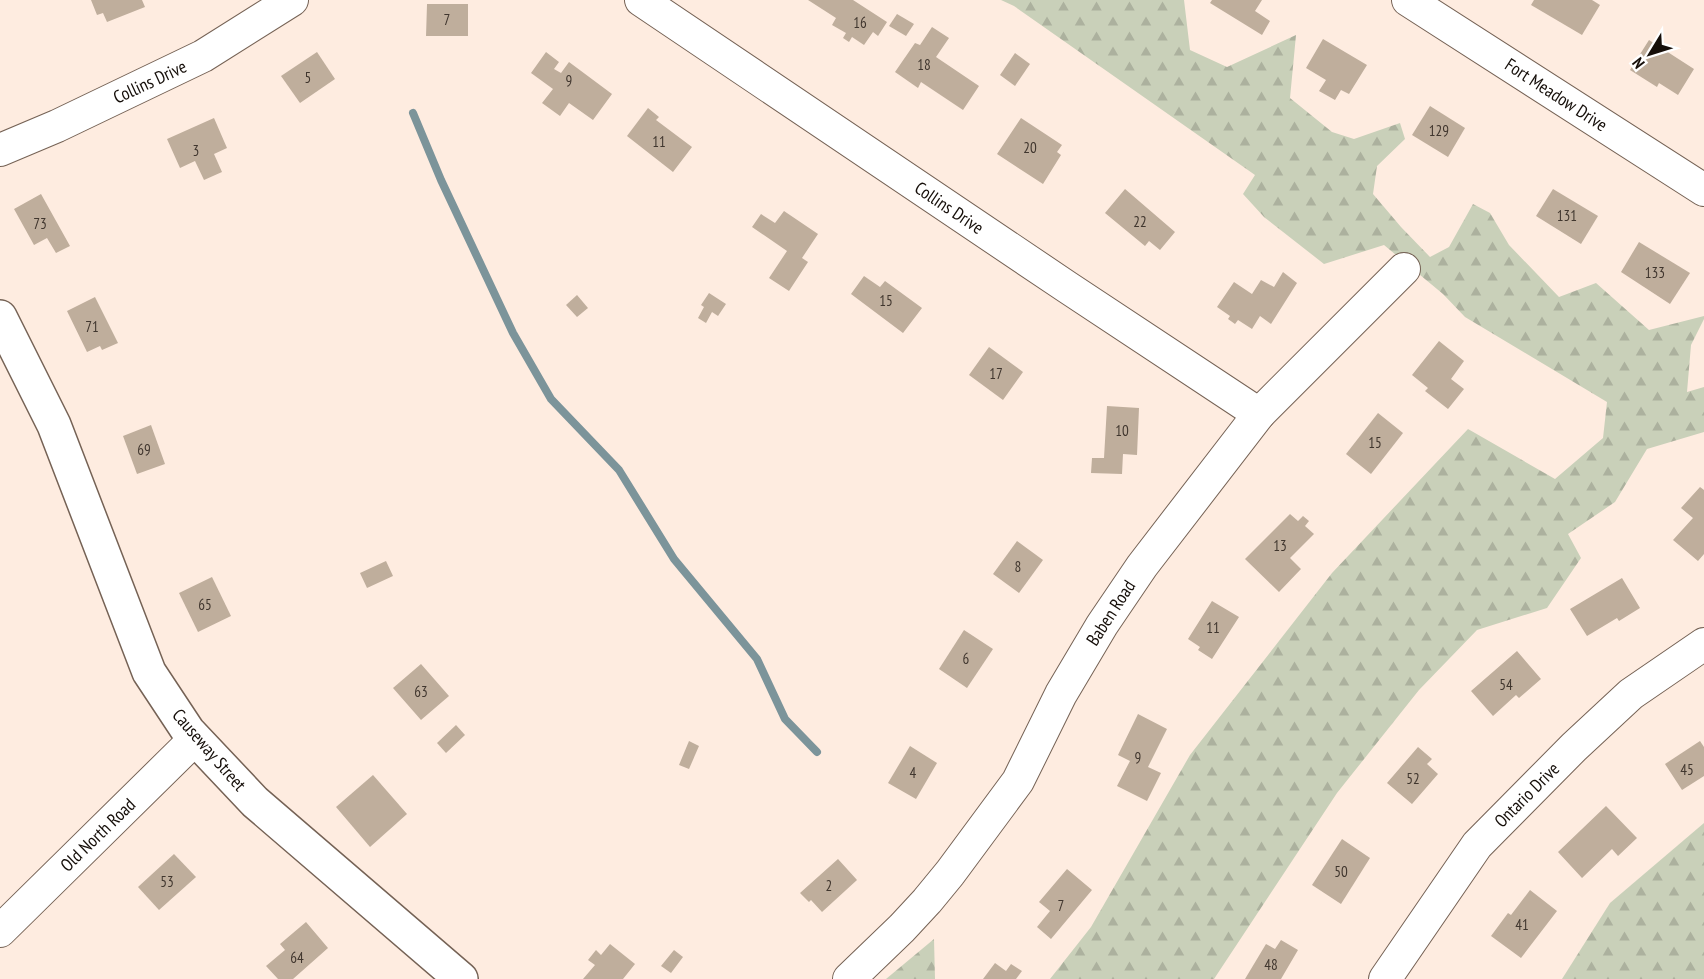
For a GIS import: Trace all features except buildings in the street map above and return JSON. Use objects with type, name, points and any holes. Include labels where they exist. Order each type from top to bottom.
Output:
[{"type":"street","name":"Collins Drive","points":[[0,150],[57,126],[203,56],[292,0]]},
{"type":"street","name":"Collins Drive","points":[[641,0],[1259,414]]},
{"type":"street","name":"Fort Meadow Drive","points":[[1407,0],[1704,190]]},
{"type":"street","name":"Baben Road","points":[[849,979],[927,901],[1018,781],[1060,694],[1102,625],[1142,566],[1259,414],[1404,269]]},
{"type":"street","name":"Causeway Street","points":[[0,317],[54,426],[148,672],[188,731],[255,802],[461,979]]},
{"type":"street","name":"Ontario Drive","points":[[1385,979],[1478,845],[1574,747],[1631,694],[1704,644]]},
{"type":"street","name":"Old North Road","points":[[0,931],[195,739]]},
{"type":"green space","points":[[1001,0],[1184,0],[1190,50],[1227,67],[1296,35],[1290,98],[1332,132],[1354,139],[1400,123],[1405,139],[1377,166],[1373,194],[1430,257],[1449,247],[1473,204],[1490,213],[1509,245],[1559,297],[1596,283],[1649,330],[1704,316],[1691,345],[1687,392],[1704,387],[1704,432],[1647,449],[1615,502],[1568,534],[1581,558],[1547,608],[1477,630],[1419,690],[1337,793],[1214,979],[1050,979],[1091,927],[1190,755],[1332,573],[1468,429],[1555,479],[1603,438],[1607,402],[1465,317],[1443,294],[1384,245],[1324,264],[1264,217],[1243,194],[1255,175],[1014,6]]},
{"type":"green space","points":[[1704,823],[1704,979],[1562,979],[1610,903]]},
{"type":"green space","points":[[934,939],[935,979],[886,979]]},
{"type":"waterway","points":[[413,113],[441,180],[513,333],[551,399],[619,470],[674,559],[757,659],[785,719],[817,752]]}]
